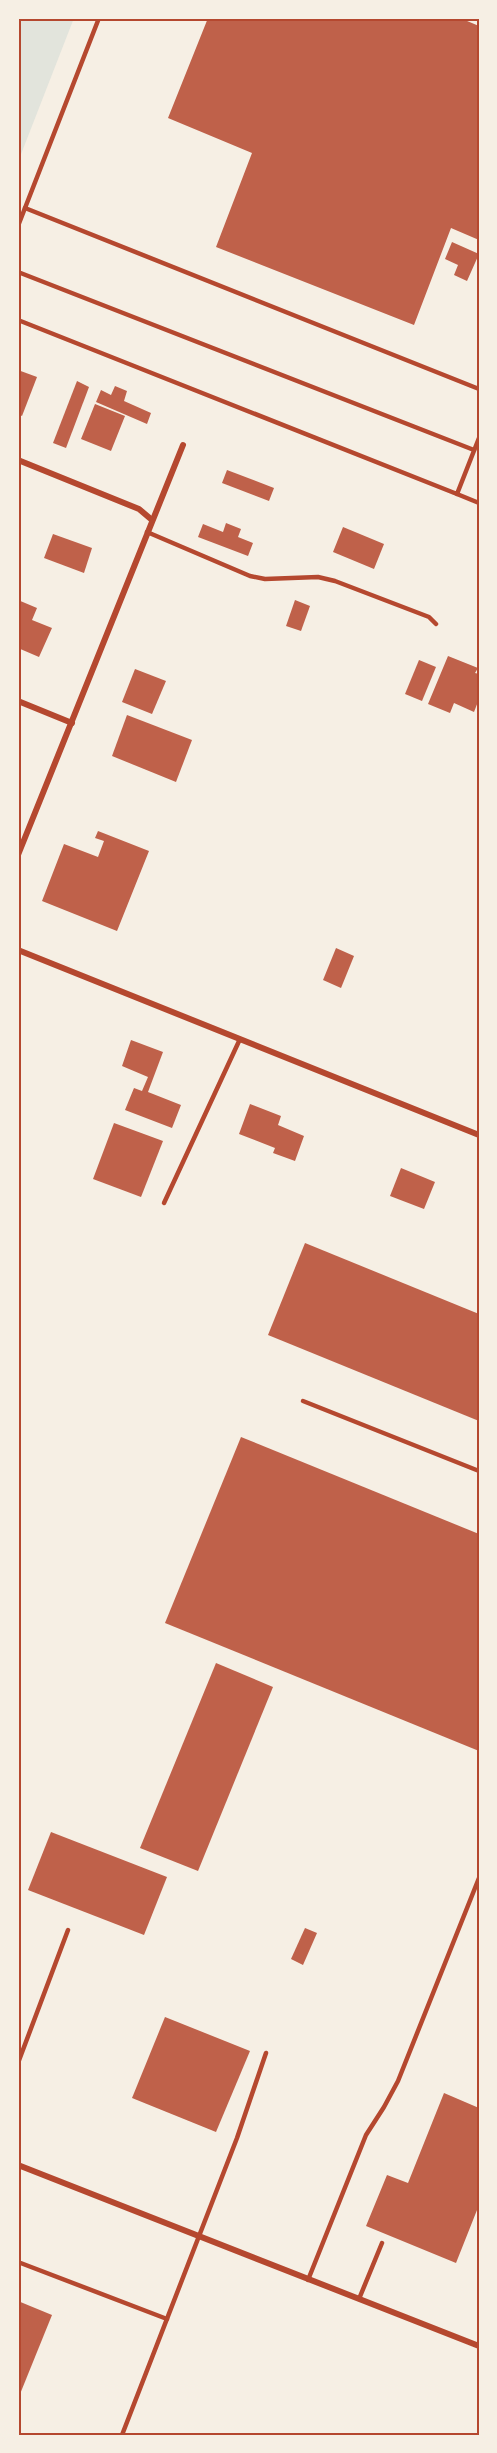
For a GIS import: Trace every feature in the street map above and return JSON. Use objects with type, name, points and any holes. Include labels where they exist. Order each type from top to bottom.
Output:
[{"type":"street","points":[[18,855],[183,445]]},
{"type":"street","points":[[18,460],[139,509],[152,520]]},
{"type":"street","points":[[18,701],[72,723]]},
{"type":"street","points":[[18,950],[479,1135]]},
{"type":"street","points":[[18,2165],[479,2346]]},
{"type":"lane","points":[[18,226],[99,18]]},
{"type":"lane","points":[[25,208],[479,389]]},
{"type":"lane","points":[[18,272],[474,450]]},
{"type":"lane","points":[[18,320],[479,503]]},
{"type":"lane","points":[[457,494],[479,438]]},
{"type":"lane","points":[[147,532],[250,576],[276,579],[318,577],[335,581],[429,617],[436,624]]},
{"type":"lane","points":[[164,1203],[240,1039]]},
{"type":"lane","points":[[303,1401],[479,1471]]},
{"type":"lane","points":[[308,2280],[366,2135],[398,2081],[479,1878]]},
{"type":"lane","points":[[18,2063],[68,1930]]},
{"type":"lane","points":[[122,2435],[199,2237],[266,2053]]},
{"type":"lane","points":[[359,2299],[382,2243]]},
{"type":"lane","points":[[18,2262],[167,2319]]},
{"type":"shaded area","points":[[18,18],[74,18],[18,162]]},
{"type":"building","points":[[208,18],[460,18],[479,26],[479,240],[451,228],[414,325],[216,247],[252,153],[168,118]]},
{"type":"building","points":[[452,242],[479,254],[467,281],[454,275],[458,265],[445,259]]},
{"type":"building","points":[[18,370],[37,377],[22,416],[18,414]]},
{"type":"building","points":[[77,381],[89,387],[66,448],[53,443]]},
{"type":"building","points":[[115,386],[127,391],[124,401],[151,413],[147,424],[96,402],[101,390],[111,395]]},
{"type":"building","points":[[95,404],[125,416],[111,451],[81,439]]},
{"type":"building","points":[[227,470],[274,488],[269,501],[222,483]]},
{"type":"building","points":[[226,523],[241,529],[238,537],[253,543],[248,556],[198,537],[203,524],[223,532]]},
{"type":"building","points":[[343,527],[384,544],[374,569],[333,552]]},
{"type":"building","points":[[53,534],[92,548],[84,573],[44,558]]},
{"type":"building","points":[[18,600],[37,608],[32,620],[52,628],[39,657],[18,648]]},
{"type":"building","points":[[295,600],[310,606],[301,631],[286,626]]},
{"type":"building","points":[[448,656],[478,668],[475,673],[479,674],[479,699],[474,712],[454,703],[450,713],[428,704]]},
{"type":"building","points":[[419,660],[436,667],[422,701],[405,694]]},
{"type":"building","points":[[135,669],[166,681],[152,714],[122,702]]},
{"type":"building","points":[[127,715],[192,740],[176,782],[112,756]]},
{"type":"building","points":[[98,831],[149,851],[117,931],[42,901],[64,844],[98,857],[104,841],[95,838]]},
{"type":"building","points":[[336,948],[354,956],[341,988],[323,980]]},
{"type":"building","points":[[131,1040],[163,1052],[148,1092],[181,1105],[172,1128],[125,1110],[134,1088],[142,1091],[148,1077],[122,1066]]},
{"type":"building","points":[[250,1104],[281,1116],[278,1125],[304,1136],[295,1161],[273,1153],[275,1148],[239,1134]]},
{"type":"building","points":[[114,1123],[163,1141],[141,1197],[93,1179]]},
{"type":"building","points":[[401,1168],[435,1182],[424,1209],[390,1196]]},
{"type":"building","points":[[305,1243],[479,1314],[479,1421],[268,1335]]},
{"type":"building","points":[[241,1437],[479,1534],[479,1751],[165,1623]]},
{"type":"building","points":[[216,1663],[273,1687],[198,1871],[140,1848]]},
{"type":"building","points":[[51,1832],[167,1877],[144,1935],[28,1890]]},
{"type":"building","points":[[305,1928],[317,1933],[303,1965],[291,1959]]},
{"type":"building","points":[[165,2017],[250,2051],[216,2132],[132,2098]]},
{"type":"building","points":[[444,2093],[479,2108],[479,2205],[456,2263],[366,2226],[387,2175],[408,2183]]},
{"type":"building","points":[[18,2301],[52,2315],[18,2399]]}]
